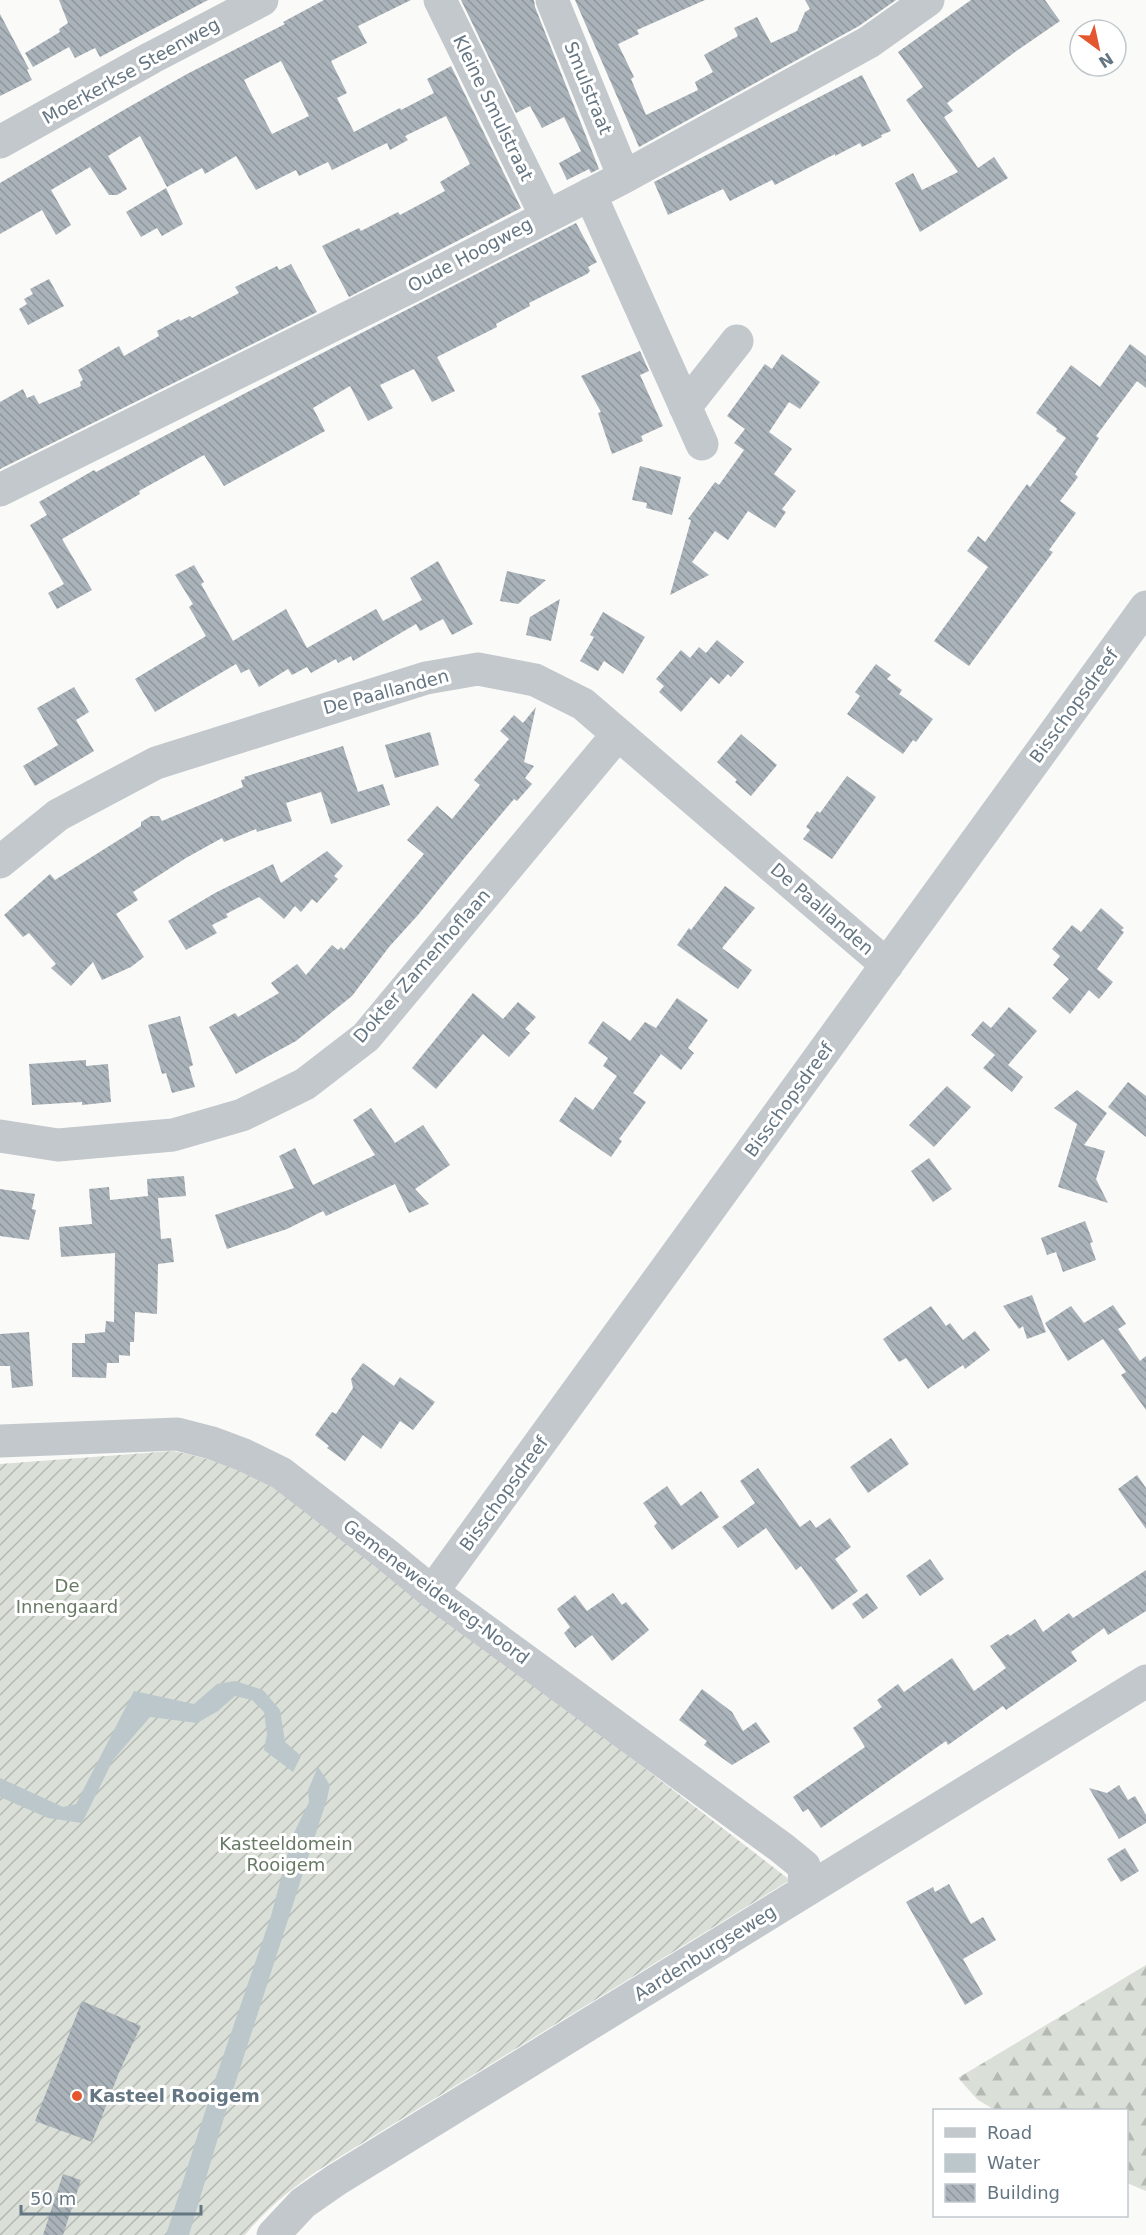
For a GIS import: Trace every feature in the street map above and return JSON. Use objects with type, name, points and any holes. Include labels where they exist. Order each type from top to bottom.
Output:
[{"type":"street","name":"Moerkerkse Steenweg","points":[[0,142],[151,58],[262,0]]},
{"type":"street","name":"Kleine Smulstraat","points":[[440,0],[546,216]]},
{"type":"street","name":"Smulstraat","points":[[552,0],[624,177]]},
{"type":"street","name":"Oude Hoogweg","points":[[0,490],[414,285],[624,177],[868,42],[928,0]]},
{"type":"street","points":[[590,194],[702,444]]},
{"type":"street","points":[[686,407],[737,341]]},
{"type":"street","name":"Bisschopsdreef","points":[[432,1592],[1146,607]]},
{"type":"street","name":"De Paallanden","points":[[0,862],[58,815],[156,763],[426,678],[478,669],[535,680],[583,704],[887,965]]},
{"type":"street","name":"Dokter Zamenhoflaan","points":[[0,1136],[58,1145],[173,1135],[242,1115],[305,1084],[366,1037],[618,734]]},
{"type":"street","name":"Gemeneweideweg-Noord","points":[[0,1441],[177,1434],[212,1443],[281,1473],[432,1592],[782,1848],[804,1866],[805,1891]]},
{"type":"street","name":"Aardenburgseweg","points":[[273,2235],[303,2203],[336,2180],[1146,1681]]},
{"type":"green space","name":"Kasteeldomein Rooigem","points":[[173,1451],[239,1470],[299,1502],[790,1880],[325,2166],[282,2198],[245,2235],[0,2235],[0,1464]]},
{"type":"green space","points":[[1146,1965],[1146,2191],[1128,2183],[1128,2109],[993,2109],[978,2100],[958,2078]]},
{"type":"water","points":[[235,1681],[263,1690],[280,1710],[285,1742],[301,1756],[293,1772],[264,1750],[267,1734],[264,1712],[252,1700],[235,1696],[218,1711],[197,1723],[150,1717],[113,1760],[82,1823],[48,1818],[0,1797],[0,1778],[63,1807],[76,1804],[134,1691],[194,1704],[217,1684]]},
{"type":"water","points":[[318,1767],[330,1785],[327,1799],[223,2121],[189,2235],[166,2235],[215,2080],[271,1916],[292,1837],[309,1802],[308,1790]]},
{"type":"building","points":[[59,0],[208,0],[100,57],[95,48],[75,58],[69,47],[33,67],[25,53],[60,32],[59,29],[68,23]]},
{"type":"building","points":[[324,0],[411,0],[358,26],[367,43],[331,61],[347,93],[337,98],[354,132],[434,93],[427,79],[451,66],[521,208],[349,297],[322,246],[359,228],[361,231],[398,212],[400,215],[445,191],[440,182],[470,164],[446,116],[405,136],[408,140],[390,150],[387,143],[332,170],[328,162],[299,176],[296,170],[256,190],[236,156],[205,174],[202,168],[167,187],[140,136],[108,156],[127,189],[117,195],[109,195],[90,167],[51,190],[71,225],[56,235],[42,210],[0,234],[0,183],[187,74],[285,24],[283,22]],"holes":[[[281,61],[309,116],[272,134],[244,80]]]},
{"type":"building","points":[[461,0],[534,0],[599,169],[591,173],[589,169],[567,180],[559,163],[581,151],[564,117],[542,128],[530,106],[516,113]]},
{"type":"building","points":[[575,0],[705,0],[637,30],[639,34],[618,44],[634,77],[631,79],[646,115],[698,90],[695,82],[713,72],[704,55],[738,36],[734,28],[757,17],[771,43],[797,31],[805,12],[810,9],[805,0],[896,0],[859,26],[639,147]]},
{"type":"building","points":[[971,0],[1045,0],[1060,21],[947,103],[953,111],[944,117],[978,168],[994,157],[1008,178],[920,232],[895,183],[913,173],[922,190],[958,172],[906,100],[923,87],[898,52]]},
{"type":"building","points":[[0,14],[29,69],[27,70],[32,80],[0,96]]},
{"type":"building","points":[[862,75],[891,131],[862,147],[860,143],[835,156],[835,154],[775,185],[772,180],[730,201],[723,189],[668,215],[654,182]]},
{"type":"building","points":[[166,188],[183,224],[162,236],[157,228],[141,237],[126,212]]},
{"type":"building","points":[[576,223],[597,262],[588,267],[590,271],[587,274],[529,303],[530,306],[496,324],[497,327],[437,357],[455,391],[432,402],[414,369],[380,385],[393,408],[368,421],[350,386],[313,408],[325,431],[224,486],[204,455],[139,491],[140,494],[62,539],[92,590],[57,609],[48,593],[64,584],[30,525],[47,515],[39,502],[94,470],[96,472]]},
{"type":"building","points":[[291,264],[317,312],[0,469],[0,402],[23,389],[27,398],[34,395],[39,404],[81,386],[80,382],[83,380],[78,370],[119,346],[124,356],[159,336],[157,331],[179,319],[180,321],[190,316],[192,318],[239,293],[235,287],[277,266],[279,270]]},
{"type":"building","points":[[49,279],[64,306],[28,325],[19,309],[27,304],[24,299],[33,294],[30,289]]},
{"type":"building","points":[[1130,344],[1146,356],[1146,388],[1137,381],[1096,436],[1099,438],[1075,474],[1078,477],[1060,501],[1076,513],[1049,550],[1053,552],[969,666],[934,641],[988,567],[967,551],[978,536],[985,542],[1027,484],[1030,487],[1066,438],[1036,413],[1071,365],[1100,387]]},
{"type":"building","points":[[640,351],[649,371],[640,375],[663,426],[641,436],[643,441],[612,454],[598,413],[601,412],[581,376]]},
{"type":"building","points":[[782,354],[820,382],[800,409],[789,402],[769,432],[792,449],[774,474],[796,491],[782,509],[786,512],[775,528],[748,511],[728,540],[715,531],[692,562],[709,575],[670,595],[691,520],[688,519],[715,482],[719,485],[744,450],[734,443],[745,429],[727,416],[765,364],[772,369]]},
{"type":"building","points":[[640,466],[681,477],[672,515],[646,508],[647,503],[632,500]]},
{"type":"building","points":[[438,561],[473,624],[452,635],[443,619],[420,631],[416,624],[353,661],[351,656],[338,663],[336,659],[311,673],[307,667],[292,675],[288,669],[259,687],[249,669],[241,673],[236,664],[155,712],[135,679],[206,636],[189,607],[193,604],[175,575],[194,565],[204,582],[201,584],[233,641],[286,609],[307,648],[376,609],[383,621],[422,600],[410,578]]},
{"type":"building","points":[[507,571],[546,580],[518,604],[500,601]]},
{"type":"building","points":[[560,599],[551,641],[526,635],[530,617]]},
{"type":"building","points":[[603,612],[645,637],[623,674],[604,661],[598,671],[580,661],[594,637],[590,635]]},
{"type":"building","points":[[717,640],[744,662],[731,677],[728,674],[719,684],[711,677],[681,712],[659,692],[664,686],[656,679],[681,650],[690,658],[699,647],[706,653]]},
{"type":"building","points":[[876,664],[891,675],[887,679],[902,690],[899,694],[933,719],[916,742],[913,740],[903,754],[847,714],[860,696],[855,692]]},
{"type":"building","points":[[74,687],[89,712],[76,720],[94,751],[35,786],[23,766],[58,745],[37,708]]},
{"type":"building","points":[[536,707],[524,762],[534,766],[525,778],[532,784],[517,801],[514,799],[389,947],[352,996],[296,1041],[236,1074],[209,1027],[235,1013],[238,1017],[279,993],[271,983],[297,964],[306,975],[332,945],[338,950],[341,947],[344,950],[424,854],[407,840],[437,806],[452,819],[480,785],[474,780],[509,739],[500,731],[514,715],[523,723]]},
{"type":"building","points":[[430,732],[439,765],[395,778],[385,745]]},
{"type":"building","points":[[741,734],[777,765],[751,796],[717,762]]},
{"type":"building","points":[[343,746],[358,792],[383,784],[390,805],[331,824],[321,792],[286,803],[292,821],[257,832],[256,829],[224,842],[222,838],[186,858],[133,892],[138,900],[116,914],[144,957],[131,967],[102,980],[93,962],[71,986],[51,968],[56,964],[29,933],[23,937],[4,915],[50,874],[55,880],[141,826],[141,822],[151,816],[159,816],[162,821],[243,787],[241,780],[245,779],[244,777]]},
{"type":"building","points":[[847,776],[876,797],[832,859],[803,839],[810,830],[806,827],[817,811],[820,813]]},
{"type":"building","points":[[327,851],[343,866],[334,876],[338,879],[317,903],[312,899],[301,912],[295,906],[284,919],[259,897],[226,914],[228,917],[212,925],[217,933],[186,950],[168,921],[215,893],[273,864],[281,883]]},
{"type":"building","points":[[725,886],[755,908],[722,948],[752,970],[738,989],[677,945]]},
{"type":"building","points":[[1101,908],[1124,928],[1121,930],[1124,932],[1097,969],[1113,982],[1099,999],[1089,990],[1070,1014],[1052,998],[1069,979],[1053,965],[1060,956],[1052,949],[1072,925],[1081,932]]},
{"type":"building","points":[[473,993],[503,1019],[518,1002],[536,1017],[525,1029],[530,1033],[509,1057],[483,1034],[436,1089],[412,1068]]},
{"type":"building","points":[[677,998],[708,1020],[688,1048],[694,1053],[681,1070],[661,1054],[633,1093],[646,1102],[619,1139],[622,1141],[611,1157],[559,1121],[575,1097],[593,1110],[617,1076],[603,1066],[608,1058],[588,1043],[603,1021],[630,1041],[645,1022],[656,1028]]},
{"type":"building","points":[[1009,1007],[1037,1031],[1008,1065],[1023,1077],[1012,1092],[983,1068],[995,1055],[971,1035],[983,1021],[991,1028]]},
{"type":"building","points":[[180,1016],[193,1065],[189,1067],[195,1087],[172,1093],[166,1073],[162,1074],[148,1025]]},
{"type":"building","points":[[86,1060],[86,1066],[108,1064],[111,1102],[82,1105],[82,1102],[32,1105],[29,1064]]},
{"type":"building","points":[[1128,1082],[1146,1096],[1146,1137],[1108,1107]]},
{"type":"building","points":[[947,1086],[971,1107],[934,1147],[909,1125]]},
{"type":"building","points":[[1077,1090],[1107,1113],[1084,1145],[1105,1151],[1096,1179],[1108,1203],[1058,1187],[1077,1124],[1054,1108]]},
{"type":"building","points":[[371,1108],[395,1143],[423,1125],[450,1165],[415,1189],[429,1204],[409,1213],[395,1184],[326,1216],[323,1211],[287,1229],[227,1249],[215,1215],[294,1188],[279,1156],[295,1148],[313,1185],[375,1155],[353,1120]]},
{"type":"building","points":[[929,1158],[952,1189],[933,1202],[911,1171]]},
{"type":"building","points":[[184,1176],[186,1196],[158,1198],[161,1239],[171,1238],[174,1262],[158,1264],[157,1314],[135,1312],[134,1342],[130,1342],[130,1356],[119,1355],[119,1363],[107,1363],[106,1378],[72,1377],[72,1343],[85,1343],[85,1334],[105,1332],[106,1321],[114,1322],[115,1253],[61,1257],[59,1227],[92,1224],[89,1189],[109,1187],[110,1200],[148,1196],[147,1179]]},
{"type":"building","points":[[0,1189],[35,1194],[32,1209],[36,1210],[29,1240],[0,1236]]},
{"type":"building","points":[[1085,1221],[1093,1242],[1090,1243],[1096,1260],[1063,1272],[1056,1252],[1047,1255],[1041,1238]]},
{"type":"building","points":[[1032,1295],[1046,1332],[1027,1339],[1023,1326],[1019,1329],[1003,1306]]},
{"type":"building","points":[[1113,1305],[1126,1324],[1118,1329],[1140,1361],[1146,1356],[1146,1410],[1121,1375],[1126,1372],[1103,1339],[1068,1361],[1045,1323],[1071,1306],[1084,1323]]},
{"type":"building","points":[[931,1306],[946,1326],[950,1323],[963,1340],[975,1331],[990,1350],[965,1369],[963,1365],[928,1389],[906,1358],[899,1362],[883,1339]]},
{"type":"building","points":[[29,1332],[33,1386],[12,1388],[10,1366],[0,1366],[0,1334]]},
{"type":"building","points":[[363,1363],[394,1386],[400,1377],[435,1402],[413,1430],[400,1421],[381,1449],[363,1435],[345,1461],[327,1448],[329,1446],[315,1435],[332,1412],[336,1414],[353,1388],[351,1379]]},
{"type":"building","points":[[891,1438],[909,1464],[868,1493],[850,1467]]},
{"type":"building","points":[[758,1468],[800,1527],[810,1520],[816,1528],[830,1518],[851,1547],[835,1559],[858,1591],[832,1610],[801,1566],[796,1570],[766,1528],[738,1548],[722,1527],[755,1503],[740,1481]]},
{"type":"building","points":[[1137,1475],[1146,1488],[1146,1529],[1118,1489]]},
{"type":"building","points":[[667,1486],[681,1506],[701,1491],[719,1517],[672,1550],[654,1526],[657,1523],[643,1503]]},
{"type":"building","points":[[930,1559],[944,1579],[920,1596],[906,1576]]},
{"type":"building","points":[[1146,1570],[1146,1611],[1108,1635],[1104,1628],[1071,1652],[1077,1661],[1006,1710],[1003,1706],[948,1745],[946,1741],[821,1828],[808,1809],[803,1812],[793,1797],[865,1747],[853,1728],[882,1707],[877,1700],[898,1684],[904,1692],[952,1658],[974,1691],[1006,1668],[990,1646],[1035,1619],[1043,1632],[1069,1613],[1073,1618]]},
{"type":"building","points":[[613,1593],[622,1605],[626,1602],[649,1630],[612,1661],[592,1635],[575,1648],[564,1633],[570,1627],[557,1609],[575,1595],[587,1611]]},
{"type":"building","points":[[867,1593],[878,1608],[863,1619],[852,1604]]},
{"type":"building","points":[[702,1689],[732,1712],[743,1731],[756,1722],[770,1742],[732,1765],[704,1745],[707,1741],[679,1720]]},
{"type":"building","points":[[1119,1785],[1128,1800],[1135,1796],[1146,1815],[1146,1823],[1119,1839],[1089,1788],[1107,1793]]},
{"type":"building","points":[[1125,1848],[1139,1871],[1121,1882],[1107,1859]]},
{"type":"building","points":[[949,1884],[971,1924],[983,1917],[996,1940],[963,1959],[983,1994],[965,2005],[906,1902],[933,1887],[935,1892]]},
{"type":"building","name":"Kasteel Rooigem","points":[[82,2001],[141,2026],[120,2070],[92,2142],[35,2121]]},
{"type":"building","points":[[63,2174],[81,2180],[63,2235],[43,2235]]},
{"type":"place","name":"Kasteel Rooigem","points":[[77,2096]]},
{"type":"park label","name":"De Innengaard","points":[[67,1596]]}]
